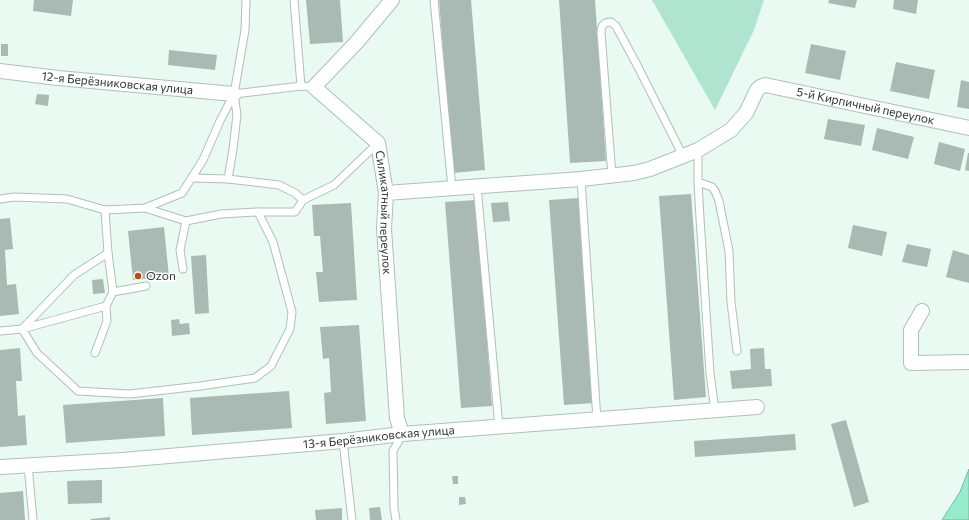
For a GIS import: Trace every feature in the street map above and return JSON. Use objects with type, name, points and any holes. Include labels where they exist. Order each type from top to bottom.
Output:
[{"type":"street","points":[[307,87],[356,44],[392,0]]},
{"type":"street","name":"12-я Берёзниковская улица","points":[[0,71],[58,78],[234,94]]},
{"type":"street","name":"5-й Кирпичный переулок","points":[[698,150],[731,130],[746,113],[757,90],[762,86],[769,85],[969,128]]},
{"type":"street","name":"Силикатный переулок","points":[[307,87],[378,143],[386,192],[384,237],[397,418],[402,434]]},
{"type":"street","points":[[386,192],[634,174],[698,150]]},
{"type":"street","points":[[922,311],[911,330],[911,363],[969,362]]},
{"type":"street","name":"13-я Берёзниковская улица","points":[[0,467],[122,460],[343,441],[402,434],[757,407]]},
{"type":"lane","points":[[0,198],[67,199],[105,210],[145,208],[182,193],[203,160],[234,94],[245,30],[246,0]]},
{"type":"lane","points":[[234,94],[307,87],[294,0]]},
{"type":"lane","points":[[434,0],[452,188]]},
{"type":"lane","points":[[612,176],[601,33],[601,27],[607,22],[611,22],[616,26],[683,156]]},
{"type":"lane","points":[[228,179],[237,115],[234,94]]},
{"type":"lane","points":[[145,208],[186,221],[221,214],[295,212],[303,200],[334,185],[378,143]]},
{"type":"lane","points":[[698,150],[698,182],[710,373],[715,411]]},
{"type":"lane","points":[[192,178],[228,179],[279,185],[296,193],[303,200]]},
{"type":"lane","points":[[581,179],[597,420]]},
{"type":"lane","points":[[698,182],[712,187],[719,201],[729,250],[731,302],[737,351]]},
{"type":"lane","points":[[477,186],[499,427]]},
{"type":"lane","points":[[96,353],[107,322],[106,306],[112,292],[105,210]]},
{"type":"lane","points":[[22,329],[37,353],[78,391],[130,394],[255,378],[271,366],[290,328],[292,312],[273,242],[258,212]]},
{"type":"lane","points":[[183,270],[180,250],[186,221]]},
{"type":"lane","points":[[22,329],[74,275],[108,253]]},
{"type":"lane","points":[[112,292],[146,286]]},
{"type":"lane","points":[[0,331],[22,329],[106,306]]},
{"type":"lane","points":[[396,520],[394,508],[393,451],[402,434]]},
{"type":"lane","points":[[343,441],[352,520]]},
{"type":"lane","points":[[28,465],[33,520]]},
{"type":"shaded area","points":[[652,0],[764,0],[754,30],[715,110]]},
{"type":"shaded area","points":[[969,469],[969,520],[942,520],[960,492]]},
{"type":"building","points":[[34,0],[73,0],[71,16],[33,11]]},
{"type":"building","points":[[306,0],[340,0],[343,42],[310,44]]},
{"type":"building","points":[[439,0],[471,0],[485,170],[453,173]]},
{"type":"building","points":[[559,0],[595,0],[606,161],[570,163]]},
{"type":"building","points":[[829,0],[857,0],[855,8],[828,3]]},
{"type":"building","points":[[894,0],[918,0],[916,14],[893,9]]},
{"type":"building","points":[[1,44],[8,44],[8,56],[1,56]]},
{"type":"building","points":[[811,44],[846,51],[840,80],[805,73]]},
{"type":"building","points":[[169,50],[217,55],[215,70],[168,65]]},
{"type":"building","points":[[896,62],[935,70],[929,99],[890,91]]},
{"type":"building","points":[[961,80],[969,82],[969,109],[957,107]]},
{"type":"building","points":[[37,94],[49,95],[48,106],[35,104]]},
{"type":"building","points":[[828,119],[865,125],[861,146],[824,139]]},
{"type":"building","points":[[877,128],[914,137],[908,159],[872,150]]},
{"type":"building","points":[[939,142],[965,149],[960,171],[934,164]]},
{"type":"building","points":[[969,153],[969,171],[965,170]]},
{"type":"building","points":[[691,194],[706,397],[674,400],[659,196]]},
{"type":"building","points":[[579,198],[594,403],[564,405],[549,200]]},
{"type":"building","points":[[476,200],[492,406],[461,408],[445,202]]},
{"type":"building","points":[[508,202],[510,221],[493,222],[491,203]]},
{"type":"building","points":[[351,203],[357,300],[319,302],[316,272],[323,272],[320,236],[314,236],[312,205]]},
{"type":"building","points":[[10,218],[13,249],[5,250],[7,285],[16,284],[19,314],[0,316],[0,219]]},
{"type":"building","points":[[853,225],[887,232],[882,256],[848,248]]},
{"type":"building","points":[[164,227],[169,277],[133,280],[128,231]]},
{"type":"building","points":[[907,244],[931,249],[927,267],[902,262]]},
{"type":"building","points":[[953,250],[969,255],[969,283],[946,277]]},
{"type":"building","points":[[206,255],[209,313],[195,314],[191,256]]},
{"type":"building","points":[[103,279],[105,293],[93,294],[92,280]]},
{"type":"building","points":[[179,319],[180,324],[189,323],[190,334],[172,336],[171,320]]},
{"type":"building","points":[[359,325],[366,421],[326,424],[324,393],[331,392],[329,358],[323,359],[320,327]]},
{"type":"building","points":[[20,348],[22,381],[16,381],[18,416],[25,415],[27,445],[0,447],[0,350]]},
{"type":"building","points":[[764,348],[765,369],[771,369],[772,386],[732,389],[730,371],[751,369],[750,349]]},
{"type":"building","points":[[289,391],[292,428],[192,435],[190,398]]},
{"type":"building","points":[[163,398],[165,436],[66,443],[63,405]]},
{"type":"building","points":[[846,420],[869,502],[854,507],[831,424]]},
{"type":"building","points":[[795,434],[796,450],[695,457],[694,441]]},
{"type":"building","points":[[452,476],[458,476],[458,484],[453,484]]},
{"type":"building","points":[[102,480],[102,503],[68,504],[67,481]]},
{"type":"building","points":[[23,491],[25,520],[0,520],[0,493]]},
{"type":"building","points":[[459,497],[465,497],[466,504],[459,505]]},
{"type":"building","points":[[380,507],[382,520],[370,520],[369,508]]},
{"type":"building","points":[[342,508],[342,520],[316,520],[315,510]]},
{"type":"building","points":[[110,517],[110,520],[91,520],[91,519]]},
{"type":"place","name":"Ozon","points":[[138,276]]}]
